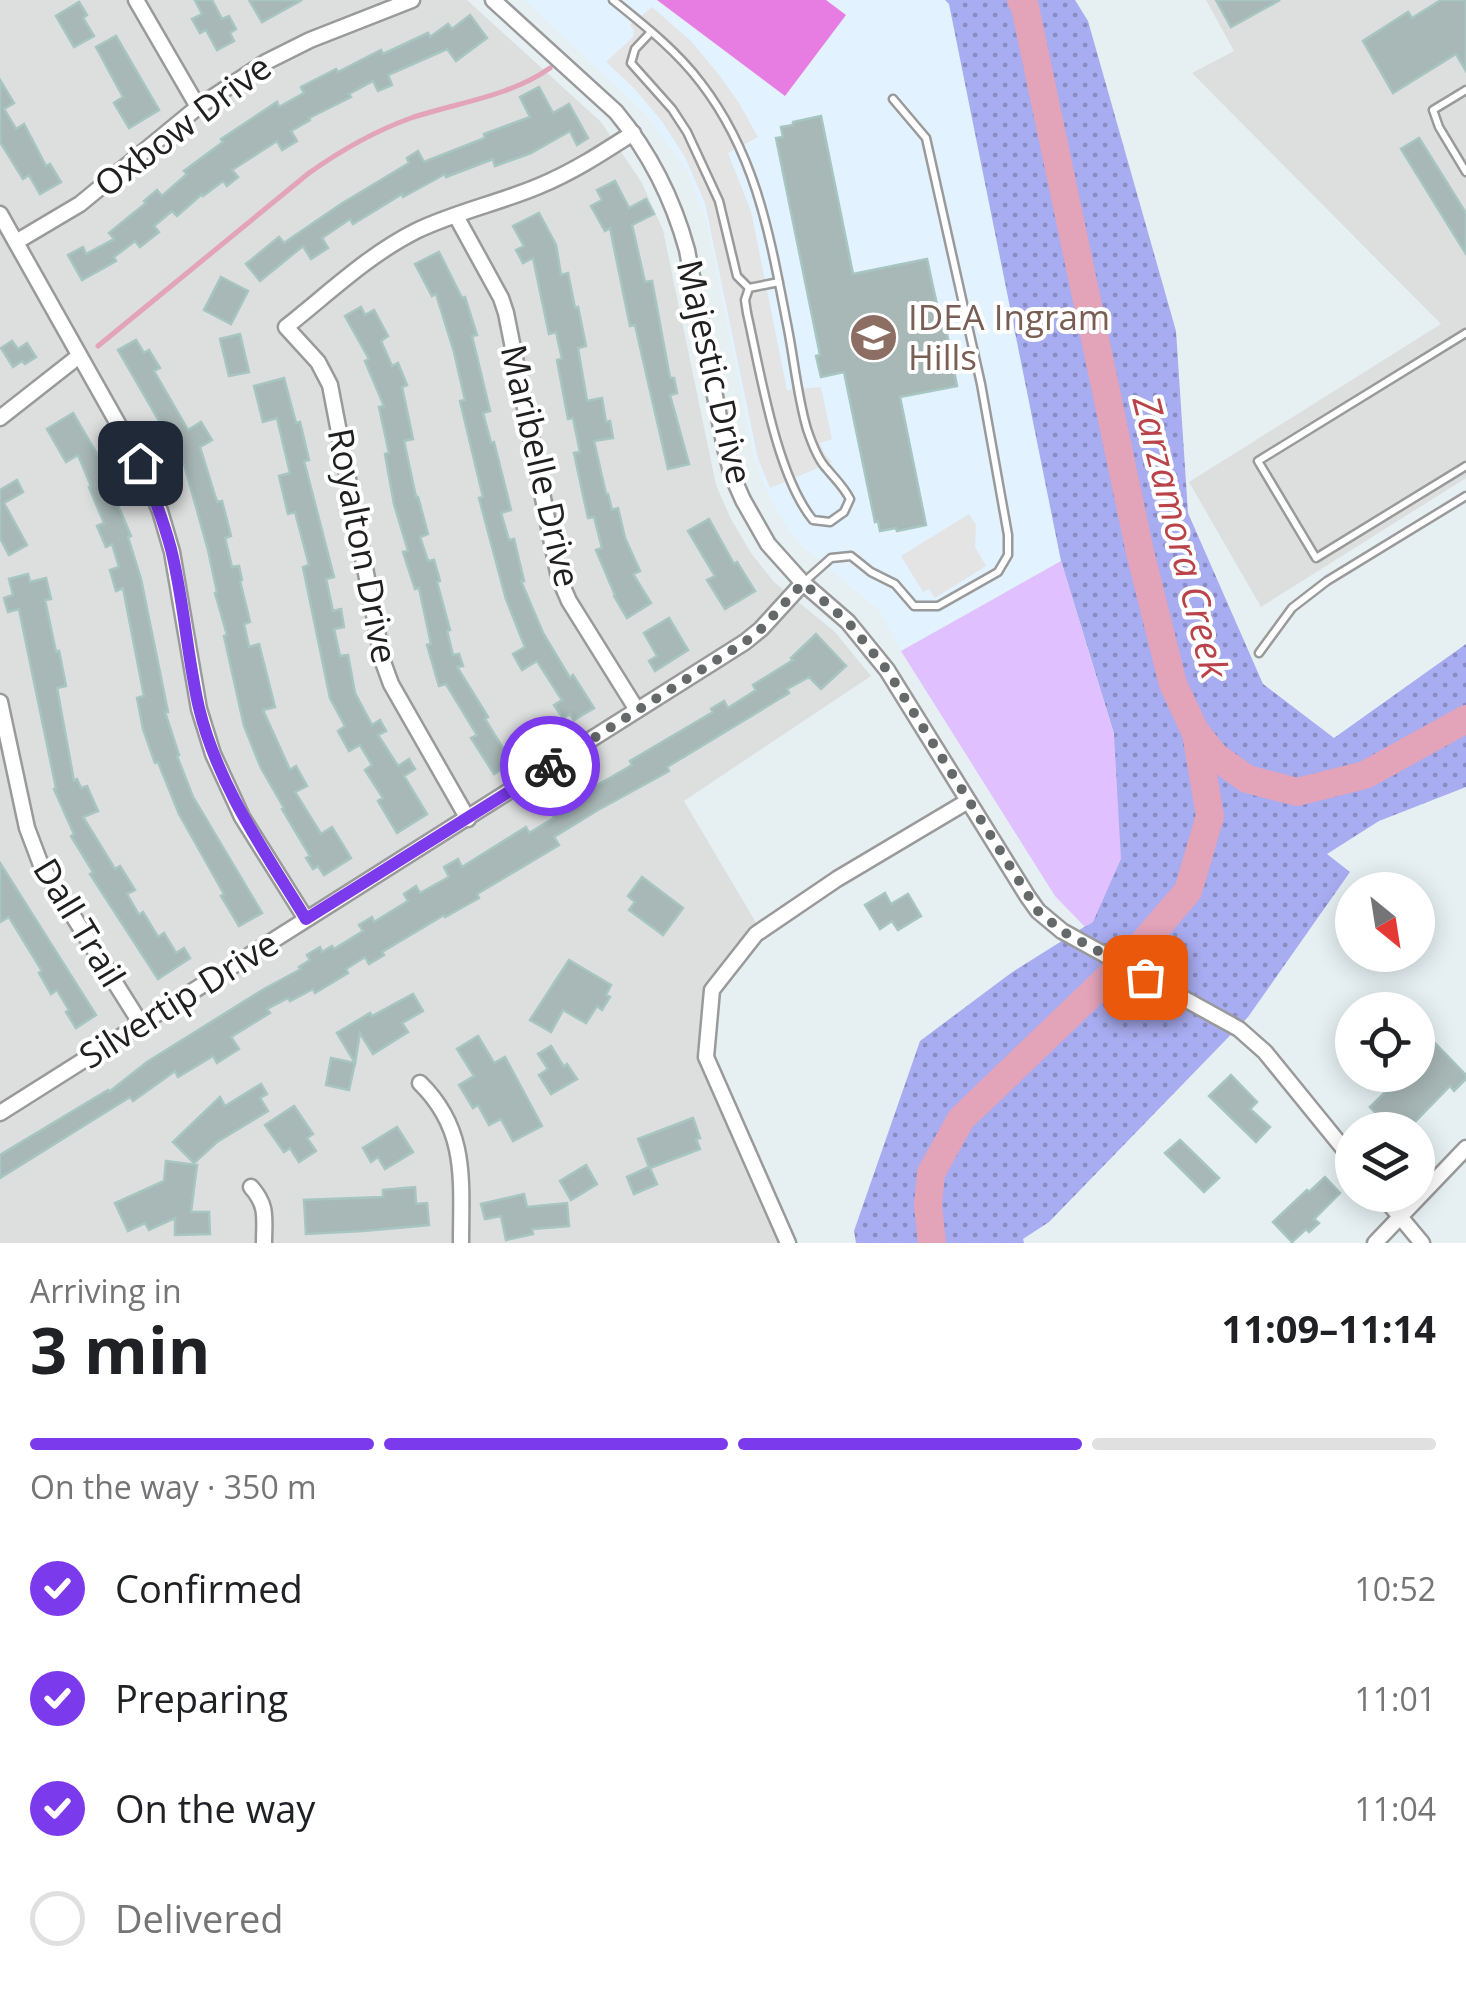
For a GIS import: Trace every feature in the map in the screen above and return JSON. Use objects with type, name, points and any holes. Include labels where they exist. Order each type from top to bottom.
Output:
[{"type":"street","points":[[136,0],[198,107]]},
{"type":"street","name":"Oxbow Drive","points":[[16,242],[80,204],[198,107],[286,51],[412,0]]},
{"type":"street","name":"Majestic Drive","points":[[493,0],[616,112],[654,167],[687,250],[732,474],[743,500],[768,544],[803,583],[848,622],[887,670],[1038,911],[1062,931],[1238,1028],[1265,1052],[1335,1138]]},
{"type":"street","points":[[456,216],[568,173],[633,133]]},
{"type":"street","points":[[0,214],[140,463],[172,552],[199,708],[213,754],[242,817],[306,919]]},
{"type":"street","name":"Royalton Drive","points":[[456,216],[417,231],[373,257],[286,328],[318,362],[330,385],[383,662],[391,684],[468,819]]},
{"type":"street","name":"Maribelle Drive","points":[[456,216],[506,313],[559,578],[569,601],[637,710]]},
{"type":"street","points":[[0,418],[80,356]]},
{"type":"street","name":"Silvertip Drive","points":[[0,1113],[745,642],[803,583]]},
{"type":"street","name":"Dall Trail","points":[[0,702],[26,828],[41,866],[141,1024]]},
{"type":"street","points":[[788,1243],[706,1057],[712,990],[756,934],[837,879],[968,801]]},
{"type":"street","points":[[420,1083],[444,1112],[454,1134],[461,1171],[461,1243]]},
{"type":"street","points":[[1374,1243],[1466,1148]]},
{"type":"street","points":[[251,1186],[264,1208],[264,1243]]},
{"type":"street","points":[[1396,1212],[1422,1243]]},
{"type":"lane","points":[[613,0],[701,82],[730,126],[758,191],[807,430],[824,467],[842,483],[850,499],[844,512],[830,522],[813,520],[800,504],[776,436],[746,312],[749,288]]},
{"type":"lane","points":[[651,32],[635,49],[631,62],[672,108],[695,148],[719,201],[737,276],[749,288]]},
{"type":"lane","points":[[1466,90],[1433,110],[1438,126],[1466,172]]},
{"type":"lane","points":[[803,583],[831,558],[851,556],[894,584],[914,606],[938,606],[998,572],[1008,555],[1008,534],[981,384],[926,138],[893,100]]},
{"type":"lane","points":[[749,288],[779,282]]},
{"type":"lane","points":[[1466,333],[1258,461],[1316,558],[1466,466]]},
{"type":"lane","points":[[1259,653],[1292,608],[1327,581],[1466,496]]},
{"type":"shaded area","points":[[0,0],[467,0],[601,122],[642,183],[663,230],[716,485],[731,519],[774,582],[835,632],[871,676],[684,801],[758,926],[712,979],[702,1052],[783,1243],[0,1243]]},
{"type":"shaded area","name":"IDEA Ingram Hills","points":[[524,0],[949,3],[1061,561],[901,651],[880,611],[801,545],[767,492],[754,457],[706,219],[686,169],[645,113]]},
{"type":"shaded area","points":[[657,0],[826,0],[846,15],[785,96]]},
{"type":"shaded area","points":[[945,0],[1075,0],[1088,21],[1176,331],[1188,513],[1263,684],[1334,738],[1466,644],[1466,787],[1379,821],[1327,854],[1350,872],[1335,872],[1335,893],[1248,1017],[1049,1222],[1023,1239],[1024,1243],[856,1243],[854,1231],[920,1041],[1011,973],[1092,922],[1114,734],[1061,561],[949,4]]},
{"type":"shaded area","points":[[1206,0],[1466,0],[1466,478],[1261,607],[1189,482],[1441,324],[1192,73],[1234,51]]},
{"type":"shaded area","points":[[652,7],[692,42],[719,75],[758,137],[728,153],[751,211],[787,390],[821,387],[832,439],[820,443],[832,462],[770,488],[758,459],[705,203],[685,157],[661,120],[606,62],[633,37],[630,25]]},
{"type":"shaded area","points":[[969,514],[976,525],[975,547],[986,566],[935,598],[929,589],[923,592],[901,556]]},
{"type":"shaded area","points":[[1061,561],[1114,734],[1121,859],[1093,922],[1085,927],[1055,896],[901,651]]},
{"type":"building","points":[[195,0],[212,0],[222,19],[229,16],[236,29],[230,33],[234,41],[217,50],[206,30],[200,33],[192,19],[202,14]]},
{"type":"building","points":[[249,0],[302,0],[262,22]]},
{"type":"building","points":[[1216,0],[1280,0],[1231,27]]},
{"type":"building","points":[[1441,0],[1466,0],[1466,71],[1456,54],[1393,93],[1363,41],[1408,12],[1412,18]]},
{"type":"building","points":[[79,2],[94,36],[74,47],[56,16]]},
{"type":"building","points":[[470,15],[487,38],[456,61],[447,49],[388,75],[392,85],[378,91],[373,81],[349,94],[351,97],[291,131],[297,141],[282,150],[277,141],[232,170],[238,177],[227,186],[223,181],[177,216],[172,211],[154,226],[159,232],[140,247],[135,241],[114,257],[116,261],[82,280],[68,255],[83,247],[86,254],[114,239],[109,233],[157,190],[162,196],[187,174],[184,171],[223,142],[221,139],[277,102],[279,107],[304,93],[301,87],[336,69],[338,72],[381,50],[383,54],[428,33],[430,37],[448,24],[452,29]]},
{"type":"building","points":[[116,36],[159,110],[129,128],[114,103],[123,97],[96,47]]},
{"type":"building","points":[[0,80],[14,103],[4,109],[16,129],[24,124],[46,166],[50,164],[61,182],[40,194],[29,175],[23,179],[0,142]]},
{"type":"building","points":[[539,87],[553,113],[569,104],[588,138],[577,145],[570,131],[531,153],[495,166],[493,159],[446,177],[445,174],[353,224],[350,219],[322,238],[328,248],[311,259],[303,246],[260,281],[246,264],[279,237],[284,243],[409,163],[407,158],[418,151],[424,162],[530,117],[520,97]]},
{"type":"building","points":[[821,116],[853,274],[927,259],[939,314],[943,313],[957,386],[900,397],[926,525],[880,531],[844,372],[821,377],[816,356],[820,355],[776,138],[783,137],[781,127]]},
{"type":"building","points":[[1419,138],[1466,213],[1466,254],[1401,149]]},
{"type":"building","points":[[615,181],[629,208],[646,199],[654,214],[632,225],[645,282],[652,281],[670,378],[674,378],[677,393],[670,395],[689,464],[668,469],[635,325],[630,326],[610,228],[605,231],[591,206],[602,200],[597,190]]},
{"type":"building","points":[[539,213],[556,245],[561,275],[568,273],[575,308],[578,307],[586,346],[578,348],[587,401],[602,398],[606,422],[610,421],[613,438],[594,441],[606,494],[612,510],[618,508],[625,538],[640,571],[633,574],[651,603],[627,618],[596,550],[602,548],[594,517],[588,518],[574,453],[580,452],[573,418],[568,419],[557,360],[562,359],[556,332],[549,334],[533,258],[523,263],[516,250],[524,246],[513,226]]},
{"type":"building","points":[[439,252],[462,298],[465,297],[477,335],[472,336],[490,411],[483,413],[511,510],[501,513],[509,540],[514,539],[521,581],[543,633],[594,708],[574,720],[570,714],[563,718],[554,705],[562,700],[537,661],[522,670],[513,654],[525,647],[506,599],[479,498],[483,497],[460,401],[465,400],[454,352],[436,294],[432,296],[415,264]]},
{"type":"building","points":[[221,277],[248,291],[231,324],[204,310]]},
{"type":"building","points":[[361,307],[365,315],[374,310],[388,336],[381,341],[392,366],[398,363],[407,385],[402,387],[413,439],[404,441],[428,534],[420,537],[428,561],[434,560],[440,581],[437,582],[453,655],[459,654],[463,666],[457,667],[512,763],[494,774],[471,738],[477,735],[446,684],[439,686],[427,645],[431,644],[419,588],[415,589],[403,552],[408,551],[385,454],[389,453],[379,407],[384,406],[365,361],[369,359],[345,316]]},
{"type":"building","points":[[240,334],[249,372],[229,376],[220,339]]},
{"type":"building","points":[[136,340],[144,353],[149,350],[160,368],[154,371],[188,430],[201,422],[212,440],[200,447],[217,502],[222,501],[231,536],[225,538],[232,567],[239,566],[250,622],[244,624],[249,647],[259,644],[275,707],[263,710],[290,770],[296,766],[307,786],[295,792],[321,834],[332,827],[351,858],[324,875],[318,866],[313,869],[306,858],[310,856],[261,768],[244,726],[208,550],[184,464],[118,350]]},
{"type":"building","points":[[12,341],[18,349],[27,343],[36,357],[13,367],[1,348]]},
{"type":"building","points":[[284,378],[296,423],[300,422],[309,460],[304,461],[334,577],[326,579],[333,611],[341,609],[344,627],[334,629],[340,656],[348,655],[355,693],[372,725],[380,720],[386,731],[378,735],[398,766],[409,759],[415,769],[404,776],[427,814],[397,833],[378,801],[383,798],[365,770],[372,765],[360,745],[349,751],[338,731],[345,726],[330,698],[303,567],[309,565],[295,512],[288,514],[279,476],[290,473],[277,418],[263,422],[254,386]]},
{"type":"building","points":[[73,413],[104,466],[131,536],[128,537],[141,579],[177,756],[193,797],[262,913],[239,926],[179,814],[143,729],[137,698],[144,696],[123,588],[116,591],[110,570],[119,567],[112,544],[106,547],[97,526],[104,523],[78,455],[66,462],[47,429]]},
{"type":"building","points":[[17,480],[23,492],[4,503],[27,545],[9,555],[0,538],[0,490]]},
{"type":"building","points":[[709,519],[734,564],[737,562],[755,591],[725,609],[707,580],[715,576],[688,531]]},
{"type":"building","points":[[28,574],[30,582],[46,578],[51,599],[45,600],[66,686],[57,688],[74,781],[77,779],[81,788],[87,786],[98,811],[83,817],[115,869],[120,866],[135,890],[127,894],[139,915],[143,912],[158,937],[164,933],[176,953],[184,948],[190,958],[158,979],[90,874],[93,872],[71,836],[74,834],[54,789],[19,609],[8,612],[4,598],[13,595],[9,579]]},
{"type":"building","points":[[669,618],[688,650],[655,671],[649,661],[657,656],[644,633]]},
{"type":"building","points":[[816,634],[846,666],[821,689],[809,677],[787,689],[789,693],[667,767],[669,771],[554,837],[559,845],[477,894],[479,898],[382,952],[384,955],[369,964],[365,957],[346,969],[348,973],[315,993],[313,989],[267,1009],[270,1013],[231,1037],[239,1049],[217,1063],[213,1056],[178,1077],[175,1071],[133,1101],[130,1097],[0,1178],[0,1155],[109,1092],[147,1062],[301,969],[310,960],[307,955],[320,947],[322,952],[332,946],[334,949],[363,931],[359,925],[372,917],[374,922],[408,901],[404,894],[416,886],[420,893],[449,877],[444,867],[458,859],[462,867],[526,827],[529,833],[554,818],[551,812],[632,765],[630,761],[713,712],[711,709],[724,701],[728,708],[756,690],[753,685],[793,660]]},
{"type":"building","points":[[0,863],[96,1015],[76,1028],[57,990],[51,994],[39,973],[42,971],[9,917],[0,922]]},
{"type":"building","points":[[642,877],[683,908],[663,935],[629,910],[635,902],[628,896]]},
{"type":"building","points":[[885,893],[891,904],[908,894],[921,916],[898,930],[892,921],[880,929],[865,905]]},
{"type":"building","points":[[569,960],[611,985],[606,995],[610,997],[602,1010],[597,1006],[586,1023],[563,1010],[551,1032],[530,1020]]},
{"type":"building","points":[[413,994],[423,1011],[402,1023],[408,1032],[373,1054],[360,1033],[355,1063],[337,1033]]},
{"type":"building","points":[[478,1036],[494,1063],[505,1057],[542,1126],[513,1141],[501,1119],[489,1125],[478,1105],[473,1108],[459,1085],[474,1076],[457,1049]]},
{"type":"building","points":[[1435,1043],[1466,1075],[1454,1091],[1450,1086],[1425,1112],[1375,1112],[1370,1107],[1385,1092],[1435,1092]]},
{"type":"building","points":[[551,1046],[577,1079],[551,1094],[539,1075],[548,1069],[538,1054]]},
{"type":"building","points":[[331,1058],[355,1063],[349,1090],[326,1085]]},
{"type":"building","points":[[1231,1075],[1257,1102],[1250,1109],[1270,1127],[1256,1142],[1209,1096]]},
{"type":"building","points":[[261,1084],[267,1094],[260,1098],[268,1111],[217,1142],[194,1163],[173,1142],[220,1097],[225,1106]]},
{"type":"building","points":[[294,1106],[313,1134],[307,1138],[316,1151],[299,1162],[290,1148],[284,1152],[265,1125]]},
{"type":"building","points":[[693,1118],[700,1149],[650,1168],[657,1184],[634,1194],[627,1177],[649,1167],[638,1139]]},
{"type":"building","points":[[397,1127],[413,1152],[385,1169],[378,1157],[371,1162],[363,1148]]},
{"type":"building","points":[[1180,1140],[1219,1178],[1204,1192],[1165,1153]]},
{"type":"building","points":[[166,1161],[197,1165],[191,1212],[209,1212],[210,1234],[175,1235],[175,1218],[149,1230],[145,1223],[128,1231],[115,1203],[164,1181]]},
{"type":"building","points":[[586,1165],[597,1184],[571,1200],[560,1181]]},
{"type":"building","points":[[1325,1177],[1335,1188],[1335,1198],[1314,1219],[1319,1223],[1292,1242],[1273,1222]]},
{"type":"building","points":[[415,1187],[416,1204],[427,1203],[429,1225],[306,1234],[304,1200],[383,1197],[383,1190]]},
{"type":"building","points":[[524,1194],[527,1207],[567,1203],[569,1226],[532,1229],[533,1234],[506,1240],[501,1216],[485,1219],[481,1204]]},
{"type":"waterway","name":"Zarzamora Creek","points":[[1021,0],[1140,552],[1173,684],[1195,731],[1215,756],[1247,779],[1297,792],[1365,775],[1466,719]]},
{"type":"waterway","points":[[98,346],[333,157],[398,123],[518,86],[550,68]]},
{"type":"waterway","points":[[932,1243],[928,1205],[931,1173],[961,1119],[1139,948],[1188,891],[1210,816],[1196,733]]},
{"type":"way so far","points":[[550,766],[745,642],[803,583],[848,622],[887,670],[1038,911],[1062,931],[1145,977]]},
{"type":"place","name":"IDEA Ingram Hills","points":[[873,338]]},
{"type":"route","points":[[140,463],[172,552],[199,708],[213,754],[242,817],[306,919],[550,766]]}]
